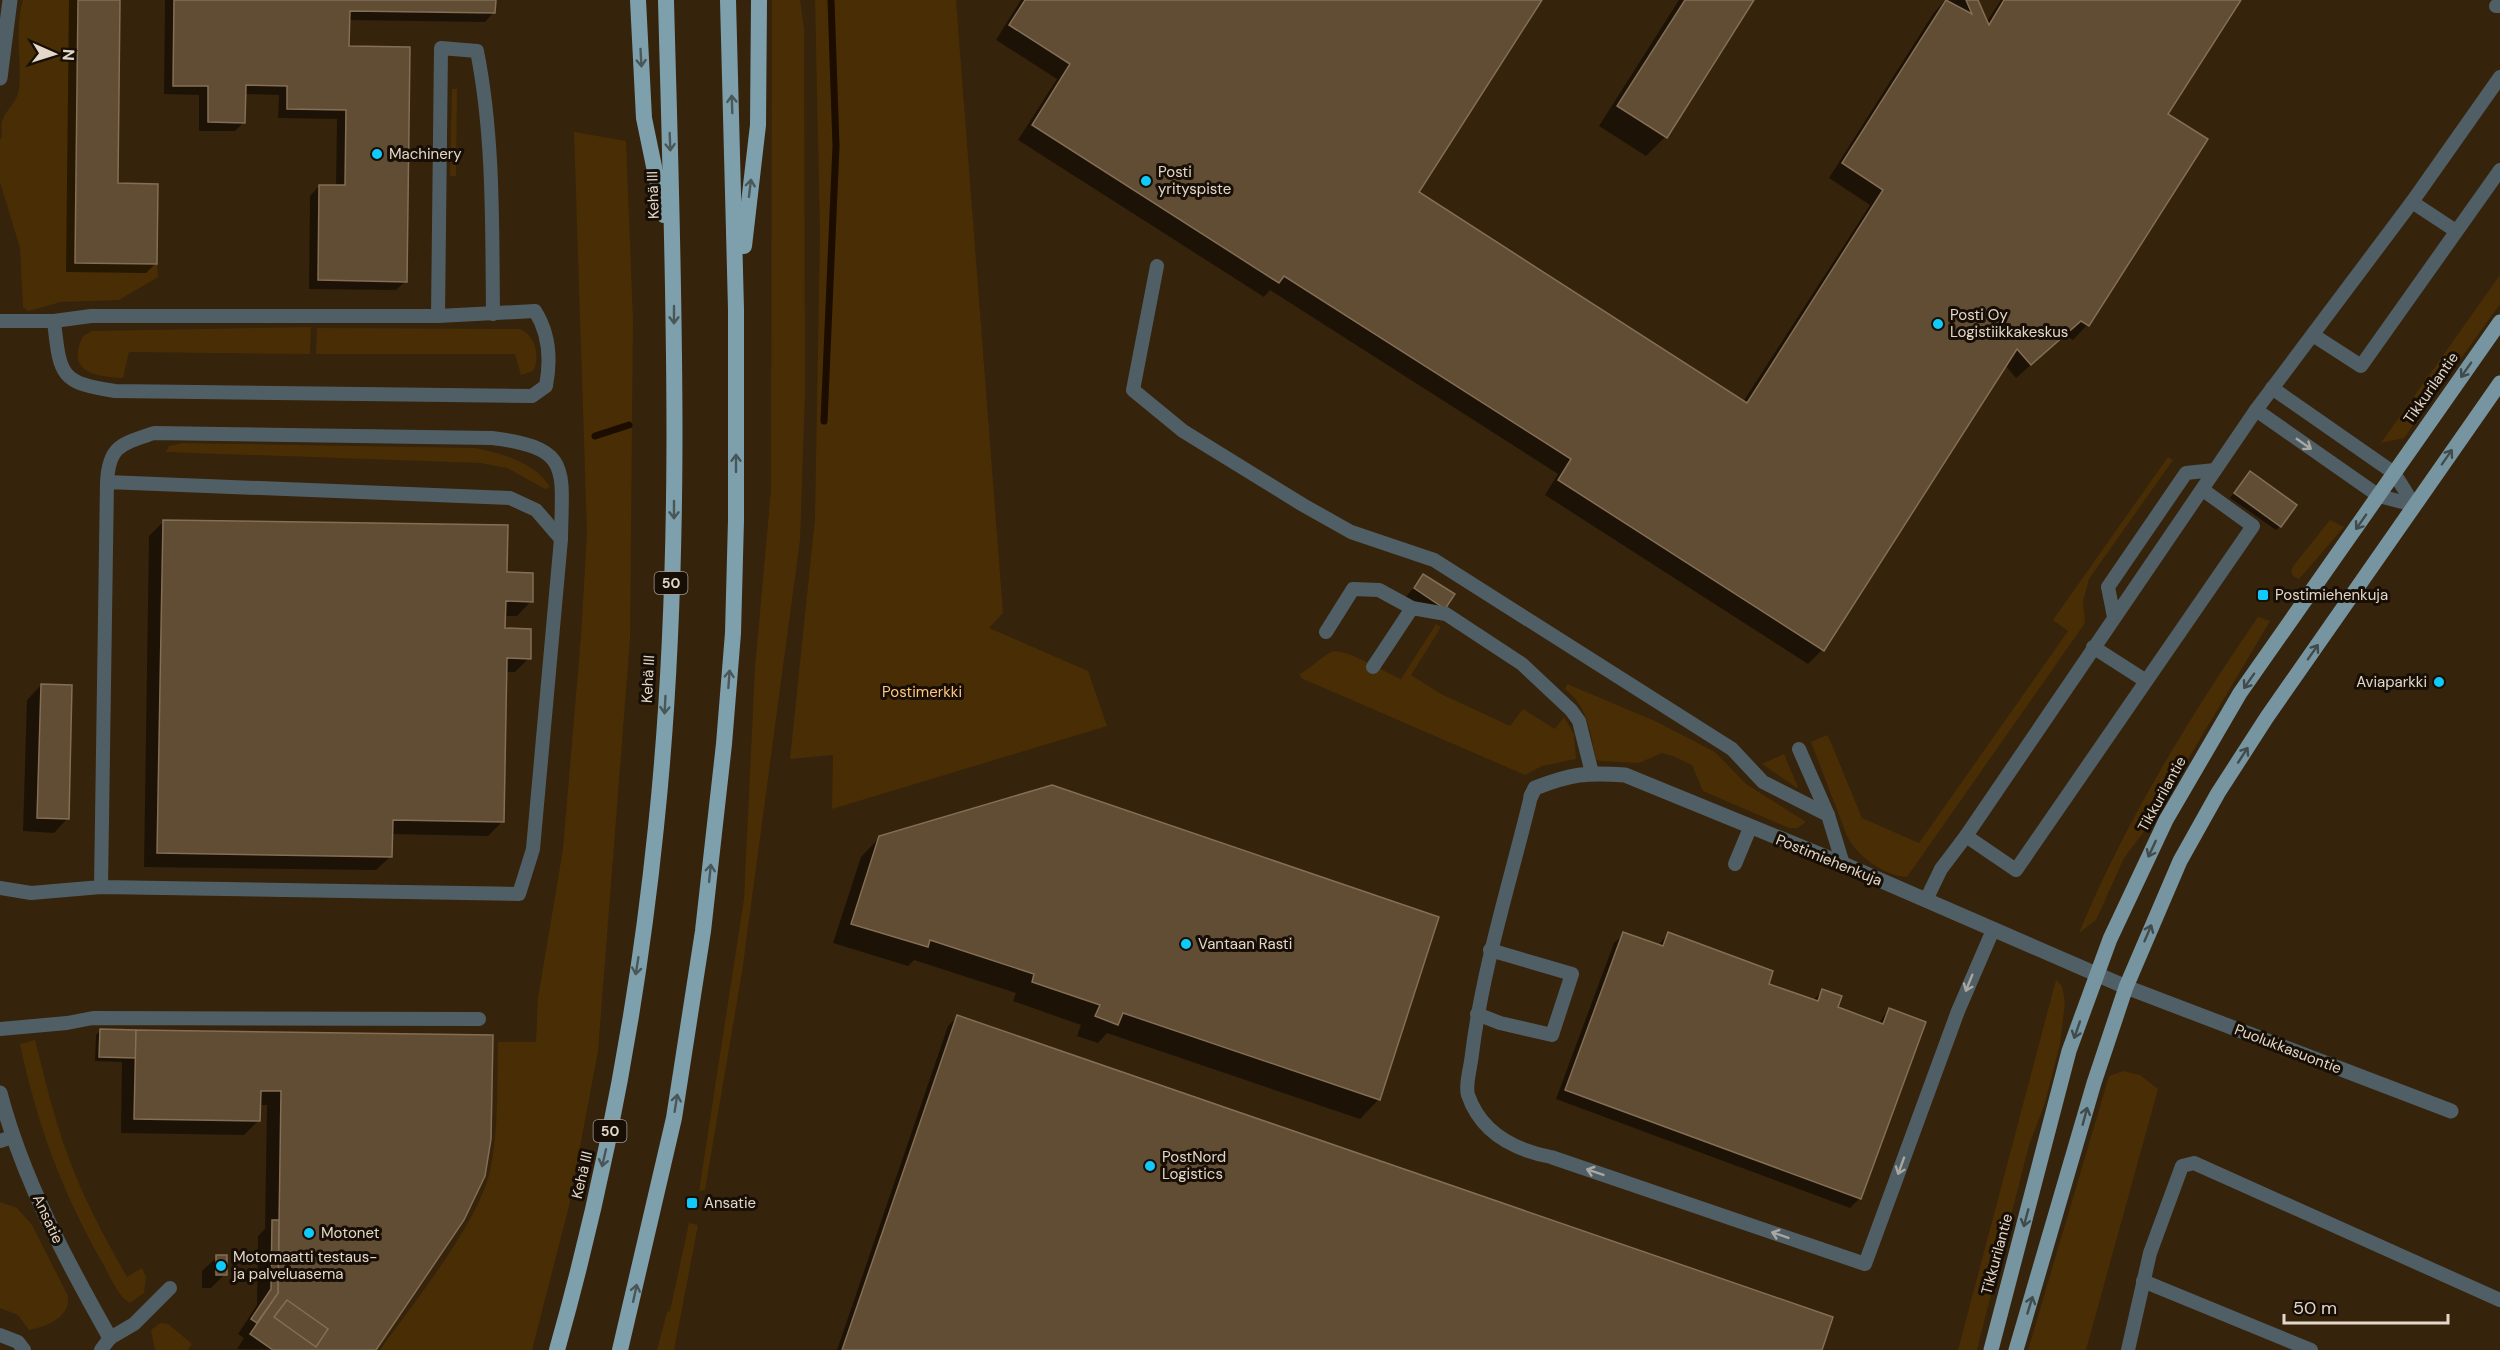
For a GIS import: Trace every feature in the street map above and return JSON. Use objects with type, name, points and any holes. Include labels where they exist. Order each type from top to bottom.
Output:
[{"type":"highway","points":[[638,0],[644,118],[673,257]]},
{"type":"highway","name":"Kehä III","points":[[557,1350],[607,1145],[633,997],[656,827],[663,744],[674,525],[673,257],[666,0]]},
{"type":"highway","points":[[620,1350],[630,1315],[674,1118],[703,931],[722,767],[733,633],[736,520],[736,309],[728,0]]},
{"type":"highway","points":[[736,309],[758,126],[759,0]]},
{"type":"main road","name":"Tikkurilantie","points":[[1991,1350],[2069,1051],[2096,975],[2166,820],[2240,693],[2500,322]]},
{"type":"main road","points":[[2016,1350],[2094,1083],[2126,987],[2180,861],[2218,793],[2267,717],[2500,383]]},
{"type":"street","points":[[0,78],[7,6]]},
{"type":"street","name":"Postimiehenkuja","points":[[1531,796],[1535,788],[1567,776],[1592,773],[1625,775],[1750,828],[1843,864],[2126,987]]},
{"type":"street","name":"Puolukkasuontie","points":[[2126,987],[2451,1111]]},
{"type":"street","name":"Ansatie","points":[[0,1093],[6,1139],[106,1344]]},
{"type":"lane","points":[[438,316],[441,48],[477,51],[486,96],[492,189],[493,314]]},
{"type":"lane","points":[[1926,900],[1941,869],[1966,836],[2215,470],[2231,451],[2256,410],[2412,202],[2500,77]]},
{"type":"lane","points":[[2313,335],[2361,366],[2500,170]]},
{"type":"lane","points":[[2412,202],[2456,231]]},
{"type":"lane","points":[[1157,266],[1133,390],[1183,431],[1303,506],[1351,532],[1434,560],[1732,749],[1763,782],[1828,815]]},
{"type":"lane","points":[[0,321],[54,321],[91,316],[438,316],[535,311],[546,334],[549,371],[546,386],[532,396],[115,391],[83,386],[69,378],[59,362],[54,321]]},
{"type":"lane","points":[[2272,388],[2394,473],[2414,505]]},
{"type":"lane","points":[[2256,410],[2379,496],[2414,505]]},
{"type":"lane","points":[[0,888],[31,893],[101,887],[519,894],[533,849],[561,539],[562,483],[555,459],[545,451],[519,441],[492,438],[154,433],[128,442],[115,452],[108,460],[107,482],[101,887]]},
{"type":"lane","points":[[2114,617],[2108,587],[2186,473],[2215,470]]},
{"type":"lane","points":[[107,482],[510,498],[536,510],[561,539]]},
{"type":"lane","points":[[1966,836],[2016,870],[2253,525],[2203,490]]},
{"type":"lane","points":[[1326,632],[1353,589],[1379,590],[1412,608],[1446,614],[1522,664],[1570,710],[1579,721],[1592,773]]},
{"type":"lane","points":[[1373,667],[1412,608]]},
{"type":"lane","points":[[2093,647],[2146,681]]},
{"type":"lane","points":[[1799,749],[1828,815],[1843,864]]},
{"type":"lane","points":[[1531,796],[1490,950],[1477,1014],[1467,1093],[1482,1121],[1500,1139],[1527,1152],[1551,1157],[1865,1264],[1958,1011],[1993,930]]},
{"type":"lane","points":[[1735,864],[1750,828]]},
{"type":"lane","points":[[1477,1014],[1500,1023],[1552,1035],[1572,974],[1490,950]]},
{"type":"lane","points":[[0,1029],[67,1023],[93,1018],[480,1019]]},
{"type":"lane","points":[[2128,1350],[2150,1253],[2182,1166],[2194,1163],[2500,1300]]},
{"type":"lane","points":[[2143,1281],[2311,1350]]},
{"type":"lane","points":[[106,1344],[134,1324],[170,1288]]},
{"type":"lane","points":[[0,1335],[18,1342],[24,1350]]},
{"type":"green space","points":[[23,0],[78,0],[75,263],[157,264],[158,277],[119,300],[61,302],[28,311],[23,307],[20,248],[0,182],[0,140],[4,118],[19,89],[19,22]]},
{"type":"green space","points":[[772,0],[800,0],[804,30],[805,395],[800,540],[742,972],[705,1190],[699,1191],[744,899],[755,668],[771,490]]},
{"type":"green space","name":"Postimerkki","points":[[815,0],[956,0],[1003,613],[989,628],[1088,671],[1107,726],[832,809],[833,755],[790,759],[815,519],[820,232]]},
{"type":"green space","points":[[452,89],[457,89],[456,176],[450,176]]},
{"type":"green space","points":[[574,132],[626,141],[633,321],[630,639],[598,1051],[569,1206],[532,1350],[380,1350],[459,1239],[483,1192],[490,1171],[495,1139],[498,1042],[536,1042],[538,998],[563,849],[581,636],[587,533]]},
{"type":"green space","points":[[2500,275],[2500,304],[2404,438],[2381,443]]},
{"type":"green space","points":[[311,327],[310,354],[129,352],[123,378],[93,374],[80,365],[78,358],[78,348],[83,336],[92,331]]},
{"type":"green space","points":[[317,328],[520,329],[533,341],[536,359],[533,371],[521,375],[515,354],[316,354]]},
{"type":"green space","points":[[183,443],[476,448],[507,456],[527,465],[544,478],[550,487],[545,489],[507,468],[481,463],[166,452],[169,446]]},
{"type":"green space","points":[[2168,457],[2173,460],[2089,579],[2083,601],[2085,623],[1907,877],[1889,873],[1872,864],[1857,851],[1847,836],[1811,742],[1827,735],[1862,818],[1919,843],[2068,631],[2053,620]]},
{"type":"green space","points":[[2330,520],[2344,527],[2299,579],[2293,576],[2291,571],[2294,565]]},
{"type":"green space","points":[[2258,617],[2270,621],[2149,825],[2124,858],[2096,920],[2079,933],[2117,850],[2160,770]]},
{"type":"green space","points":[[1436,624],[1441,627],[1411,675],[1441,694],[1510,726],[1523,709],[1555,729],[1564,717],[1574,734],[1576,759],[1542,766],[1525,775],[1301,678],[1300,674],[1327,654],[1337,651],[1354,656],[1401,679]]},
{"type":"green space","points":[[1567,684],[1655,721],[1715,752],[1746,784],[1806,822],[1797,828],[1789,828],[1703,791],[1692,765],[1673,756],[1662,753],[1639,763],[1599,761],[1596,759],[1590,730],[1583,712],[1573,696],[1565,689]]},
{"type":"green space","points":[[1784,754],[1798,787],[1797,788],[1762,764]]},
{"type":"green space","points":[[2056,980],[2062,986],[2065,1003],[2060,1044],[2045,1103],[2029,1145],[1977,1350],[1958,1350]]},
{"type":"green space","points":[[35,1040],[63,1142],[87,1202],[127,1277],[142,1268],[146,1277],[144,1293],[130,1303],[118,1291],[88,1236],[52,1157],[34,1102],[20,1044]]},
{"type":"green space","points":[[2123,1071],[2140,1075],[2158,1089],[2086,1350],[2028,1350],[2109,1076]]},
{"type":"green space","points":[[0,1202],[17,1208],[32,1225],[68,1296],[65,1310],[56,1320],[29,1330],[18,1315],[0,1308]]},
{"type":"green space","points":[[689,1223],[698,1225],[674,1350],[657,1350],[667,1312],[670,1311]]},
{"type":"green space","points":[[160,1323],[168,1324],[192,1344],[188,1350],[155,1350],[151,1330]]},
{"type":"building","points":[[78,0],[120,0],[118,183],[158,184],[157,264],[75,263]]},
{"type":"building","name":"Machinery","points":[[174,0],[496,0],[495,13],[350,11],[349,46],[410,47],[407,282],[318,280],[319,185],[345,185],[346,110],[287,109],[287,86],[246,85],[245,123],[208,122],[208,86],[173,86]]},
{"type":"building","name":"Posti Oy Logistiikkakeskus","points":[[1025,0],[1542,0],[1419,192],[1747,403],[1883,190],[1842,163],[1946,0],[1972,14],[1966,0],[1978,0],[1989,25],[2004,0],[2241,0],[2168,114],[2208,139],[2089,326],[2081,321],[2031,365],[2017,349],[1824,651],[1558,480],[1571,459],[1284,276],[1279,283],[1032,125],[1070,64],[1009,25]]},
{"type":"building","points":[[1685,0],[1754,0],[1667,138],[1617,106]]},
{"type":"building","points":[[2250,471],[2297,505],[2281,527],[2234,493]]},
{"type":"building","points":[[163,520],[508,525],[507,572],[533,573],[533,602],[506,601],[505,628],[531,629],[531,659],[507,658],[504,822],[393,820],[392,857],[157,853]]},
{"type":"building","points":[[1423,574],[1455,594],[1445,609],[1414,588]]},
{"type":"building","points":[[41,684],[72,685],[69,819],[37,818]]},
{"type":"building","name":"Vantaan Rasti","points":[[1052,785],[1439,917],[1380,1100],[1123,1013],[1118,1025],[1095,1016],[1100,1005],[1032,982],[1034,974],[930,940],[928,947],[851,924],[879,836]]},
{"type":"building","points":[[1623,932],[1663,946],[1668,932],[1773,971],[1769,984],[1818,1001],[1822,989],[1842,996],[1838,1007],[1883,1024],[1889,1008],[1926,1022],[1861,1199],[1565,1090]]},
{"type":"building","name":"PostNord Logistics","points":[[957,1015],[1833,1317],[1822,1350],[842,1350]]},
{"type":"building","points":[[100,1029],[136,1030],[136,1058],[99,1057]]},
{"type":"building","points":[[136,1030],[493,1035],[491,1139],[485,1176],[464,1220],[376,1350],[273,1350],[250,1334],[278,1293],[281,1091],[261,1091],[260,1121],[134,1119]]},
{"type":"building","points":[[272,1220],[279,1220],[278,1293],[257,1323],[251,1319],[271,1289]]},
{"type":"building","points":[[216,1255],[227,1255],[227,1275],[216,1275]]},
{"type":"building","points":[[287,1300],[328,1329],[316,1347],[274,1317]]},
{"type":"waterway","points":[[824,421],[836,146],[831,0]]},
{"type":"waterway","points":[[595,436],[629,425]]},
{"type":"place","name":"Machinery","points":[[377,154]]},
{"type":"place","name":"Posti yrityspiste","points":[[1146,181]]},
{"type":"place","name":"Posti Oy Logistiikkakeskus","points":[[1938,324]]},
{"type":"place","name":"Postimiehenkuja","points":[[2263,595]]},
{"type":"place","name":"Aviaparkki","points":[[2439,682]]},
{"type":"place","name":"Vantaan Rasti","points":[[1186,944]]},
{"type":"place","name":"PostNord Logistics","points":[[1150,1166]]},
{"type":"place","name":"Ansatie","points":[[692,1203]]},
{"type":"place","name":"Motonet","points":[[309,1233]]},
{"type":"place","name":"Motomaatti testaus- ja palveluasema","points":[[221,1266]]}]
